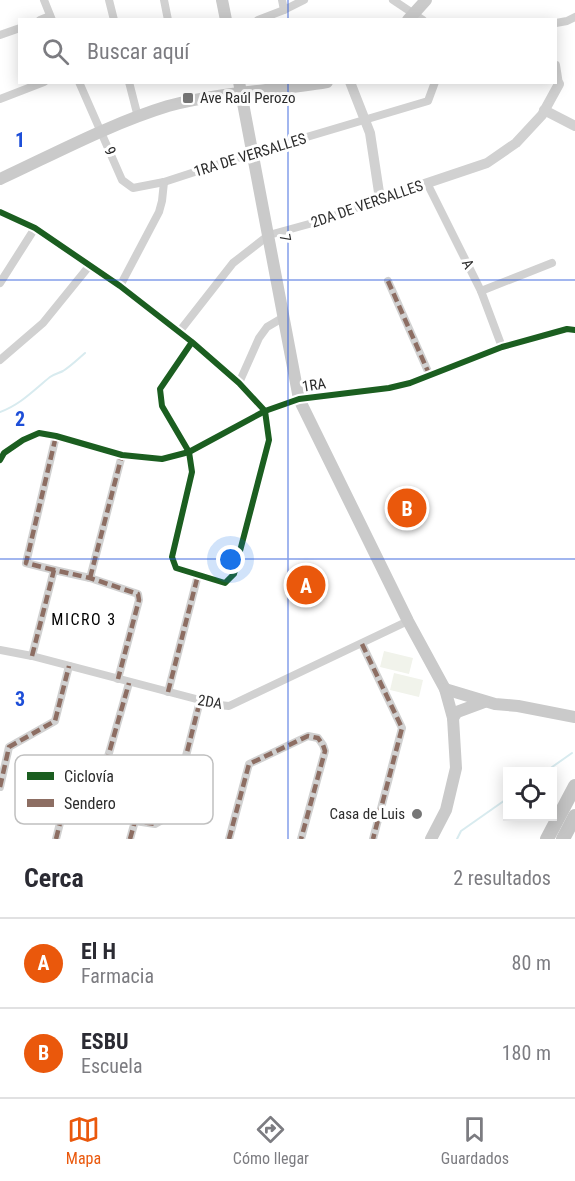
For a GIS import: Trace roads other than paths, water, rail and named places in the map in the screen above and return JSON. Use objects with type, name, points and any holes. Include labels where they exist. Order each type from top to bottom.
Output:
[{"type":"main road","points":[[222,0],[226,18]]},
{"type":"main road","points":[[415,18],[426,0]]},
{"type":"main road","points":[[0,178],[138,117],[240,88],[298,84]]},
{"type":"main road","name":"7","points":[[240,88],[299,399],[408,621],[446,689],[453,718],[456,768],[446,810],[431,839]]},
{"type":"main road","points":[[446,689],[483,702],[575,717]]},
{"type":"main road","points":[[453,718],[457,712],[483,702]]},
{"type":"main road","points":[[547,839],[575,786]]},
{"type":"main road","points":[[563,839],[575,816]]},
{"type":"street","points":[[44,0],[51,18]]},
{"type":"street","points":[[110,0],[114,18]]},
{"type":"street","points":[[164,0],[168,18]]},
{"type":"street","points":[[282,0],[284,10]]},
{"type":"street","points":[[263,18],[304,0]]},
{"type":"street","points":[[393,0],[415,18]]},
{"type":"street","points":[[557,23],[575,17]]},
{"type":"street","points":[[0,35],[18,29]]},
{"type":"street","points":[[557,74],[559,84]]},
{"type":"street","points":[[0,99],[39,84]]},
{"type":"street","name":"9","points":[[80,84],[123,180],[133,188],[164,182]]},
{"type":"street","points":[[130,84],[138,117]]},
{"type":"street","points":[[351,84],[370,133],[380,199]]},
{"type":"street","name":"1RA DE VERSALLES","points":[[164,182],[253,153],[428,102],[434,84]]},
{"type":"street","name":"2DA DE VERSALLES","points":[[179,332],[233,263],[269,235],[487,163],[516,143],[544,110],[559,84]]},
{"type":"street","points":[[544,110],[575,126]]},
{"type":"street","points":[[120,286],[159,212],[164,182]]},
{"type":"street","name":"A","points":[[427,183],[481,291],[502,346]]},
{"type":"street","points":[[0,212],[35,228],[120,286],[192,342],[239,383],[265,411],[268,440],[234,574],[225,583],[177,568],[172,557],[192,472],[189,452],[162,405],[160,388],[192,342]]},
{"type":"street","points":[[0,283],[35,228]]},
{"type":"street","points":[[481,291],[552,263]]},
{"type":"street","points":[[0,360],[43,323],[90,265]]},
{"type":"street","points":[[388,281],[430,376]]},
{"type":"street","points":[[239,383],[259,338],[267,327],[284,317]]},
{"type":"street","name":"1RA","points":[[0,460],[4,453],[23,440],[39,433],[123,455],[162,459],[189,452],[265,411],[299,399],[389,388],[410,383],[502,346],[567,329],[575,330]]},
{"type":"street","points":[[56,436],[26,563],[90,578],[138,594],[139,600],[118,679]]},
{"type":"street","points":[[90,578],[123,455]]},
{"type":"street","points":[[32,656],[54,570]]},
{"type":"street","points":[[168,692],[198,574]]},
{"type":"street","name":"2DA","points":[[0,650],[32,656],[200,701],[229,706],[408,621]]},
{"type":"street","points":[[362,644],[402,728],[373,839]]},
{"type":"street","points":[[0,787],[9,747],[55,721],[69,666]]},
{"type":"street","points":[[108,755],[129,682]]},
{"type":"street","points":[[186,755],[200,701]]},
{"type":"street","points":[[229,839],[249,764],[308,736],[318,738],[325,751],[301,839]]},
{"type":"street","points":[[56,839],[60,824]]},
{"type":"street","points":[[130,839],[134,824]]},
{"type":"waterway","points":[[0,412],[20,401],[85,353]]},
{"type":"waterway","points":[[552,767],[572,753]]},
{"type":"waterway","points":[[457,839],[461,831],[503,802]]},
{"type":"place","name":"Ave Raúl Perozo","points":[[188,98]]},
{"type":"place","name":"ESBU","points":[[407,508]]},
{"type":"place","name":"El H","points":[[306,585]]},
{"type":"place","name":"Casa de Luis","points":[[417,814]]},
{"type":"district","name":"MICRO 3","points":[[84,619]]}]
